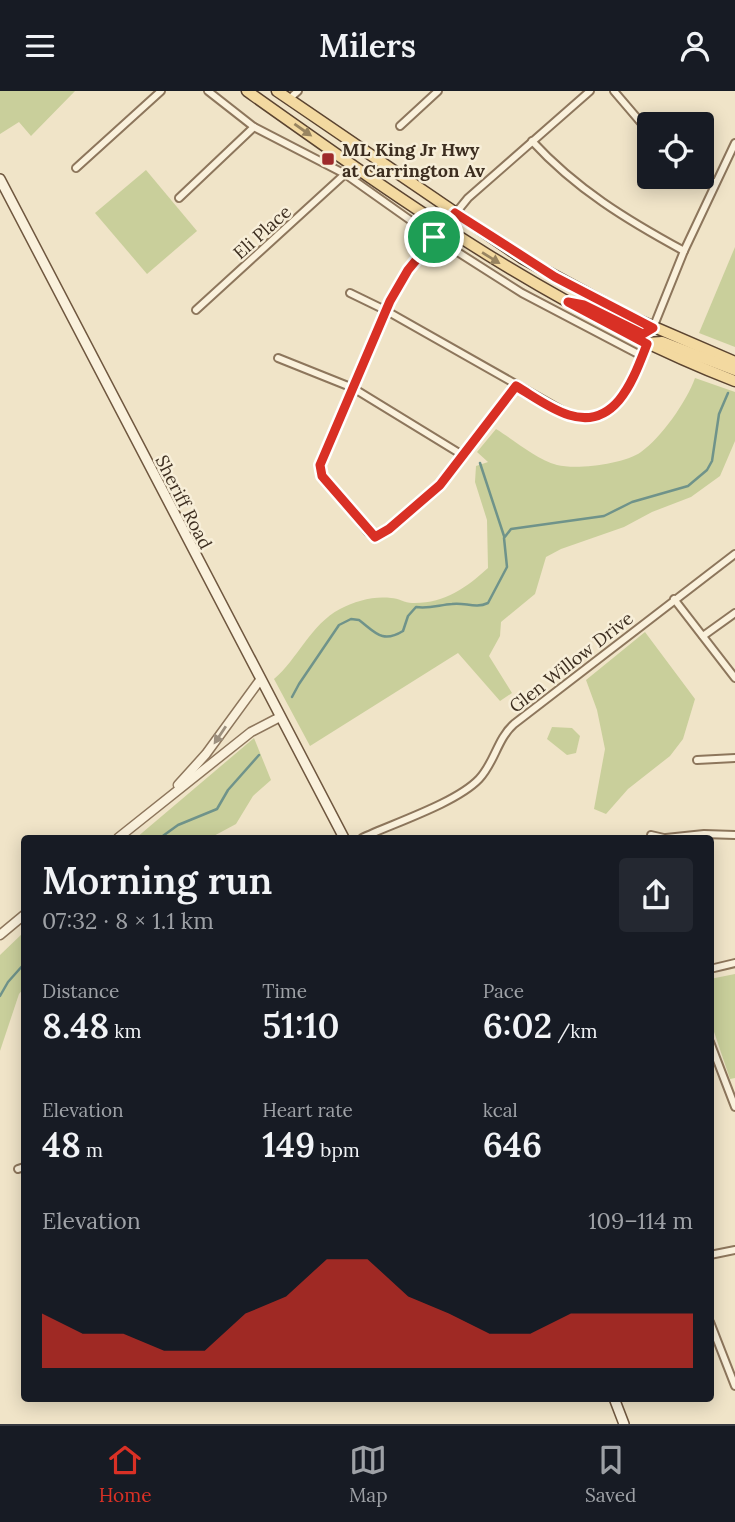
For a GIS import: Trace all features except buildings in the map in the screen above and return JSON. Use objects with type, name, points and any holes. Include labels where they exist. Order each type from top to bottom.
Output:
[{"type":"main road","points":[[247,91],[523,278],[647,344],[735,381]]},
{"type":"main road","points":[[277,91],[455,213],[555,277],[653,328],[735,362]]},
{"type":"main road","name":"Sheriff Road","points":[[0,179],[342,835]]},
{"type":"main road","points":[[568,302],[584,305],[643,334],[653,328]]},
{"type":"main road","points":[[647,344],[662,342],[735,370]]},
{"type":"main road","points":[[616,1402],[624,1424]]},
{"type":"street","points":[[76,168],[161,91]]},
{"type":"street","points":[[208,91],[254,127],[345,174],[434,237],[522,293],[642,356]]},
{"type":"street","points":[[289,99],[298,91]]},
{"type":"street","points":[[400,126],[438,91]]},
{"type":"street","points":[[516,386],[440,485],[375,537],[322,476],[320,465],[385,310],[403,278],[455,213],[590,91]]},
{"type":"street","points":[[614,91],[637,118]]},
{"type":"street","points":[[179,198],[254,127]]},
{"type":"street","points":[[532,141],[585,191],[684,251]]},
{"type":"street","points":[[653,328],[684,251],[735,143]]},
{"type":"street","name":"Eli Place","points":[[197,310],[345,174]]},
{"type":"street","points":[[350,293],[385,310],[565,414],[577,417],[597,414],[621,399],[632,381],[647,344]]},
{"type":"street","points":[[278,358],[353,388],[464,456]]},
{"type":"street","name":"Glen Willow Drive","points":[[368,835],[475,783],[489,767],[510,727],[735,554]]},
{"type":"street","points":[[674,599],[735,678]]},
{"type":"street","points":[[703,636],[735,613]]},
{"type":"street","points":[[168,797],[206,754],[260,680]]},
{"type":"street","points":[[122,835],[251,732],[279,717]]},
{"type":"street","points":[[696,759],[735,758]]},
{"type":"street","points":[[698,835],[735,835]]},
{"type":"street","points":[[0,935],[21,918]]},
{"type":"street","points":[[714,967],[735,963]]},
{"type":"street","points":[[714,1052],[735,1107]]},
{"type":"street","points":[[727,1085],[735,1083]]},
{"type":"street","points":[[714,1254],[735,1250]]},
{"type":"street","points":[[714,1332],[735,1386]]},
{"type":"green space","points":[[0,91],[75,91],[31,136],[19,122],[0,134]]},
{"type":"green space","points":[[146,170],[197,231],[147,274],[95,213]]},
{"type":"green space","points":[[735,247],[735,347],[699,333]]},
{"type":"green space","points":[[695,378],[735,392],[735,441],[720,476],[691,497],[652,512],[624,527],[546,557],[535,594],[501,622],[500,636],[489,656],[512,693],[500,701],[458,653],[310,746],[274,679],[312,633],[340,609],[358,601],[378,598],[394,598],[412,603],[434,601],[463,588],[488,568],[487,520],[475,482],[476,466],[488,462],[477,452],[496,429],[533,454],[557,465],[576,467],[624,460],[641,452],[657,438],[680,408]]},
{"type":"green space","points":[[645,632],[695,699],[683,739],[670,756],[628,789],[606,814],[594,809],[605,749],[597,710],[586,680]]},
{"type":"green space","points":[[552,727],[572,728],[580,736],[576,753],[567,755],[547,739]]},
{"type":"green space","points":[[254,738],[271,780],[253,796],[236,824],[216,835],[140,835]]},
{"type":"green space","points":[[21,935],[21,992],[0,1051],[0,955]]},
{"type":"green space","points":[[735,974],[735,1078],[730,1079],[714,1032],[714,978]]},
{"type":"waterway","points":[[292,697],[339,625],[351,619],[359,620],[379,635],[390,636],[403,631],[408,616],[416,607],[488,603],[507,567],[504,538],[511,529],[604,516],[632,502],[688,486],[707,470],[712,461],[719,414],[728,393]]},
{"type":"waterway","points":[[480,463],[504,536]]},
{"type":"waterway","points":[[164,835],[178,825],[217,809],[228,790],[259,755]]},
{"type":"waterway","points":[[0,996],[21,967]]},
{"type":"place","name":"ML King Jr Hwy at Carrington Av","points":[[328,159]]},
{"type":"route","points":[[455,213],[522,258],[653,328],[647,334],[636,332],[584,305],[568,302],[647,344],[627,392],[601,413],[577,417],[565,414],[516,386],[440,485],[389,529],[375,537],[322,476],[320,465],[385,310],[403,278],[434,237],[455,213]]}]
